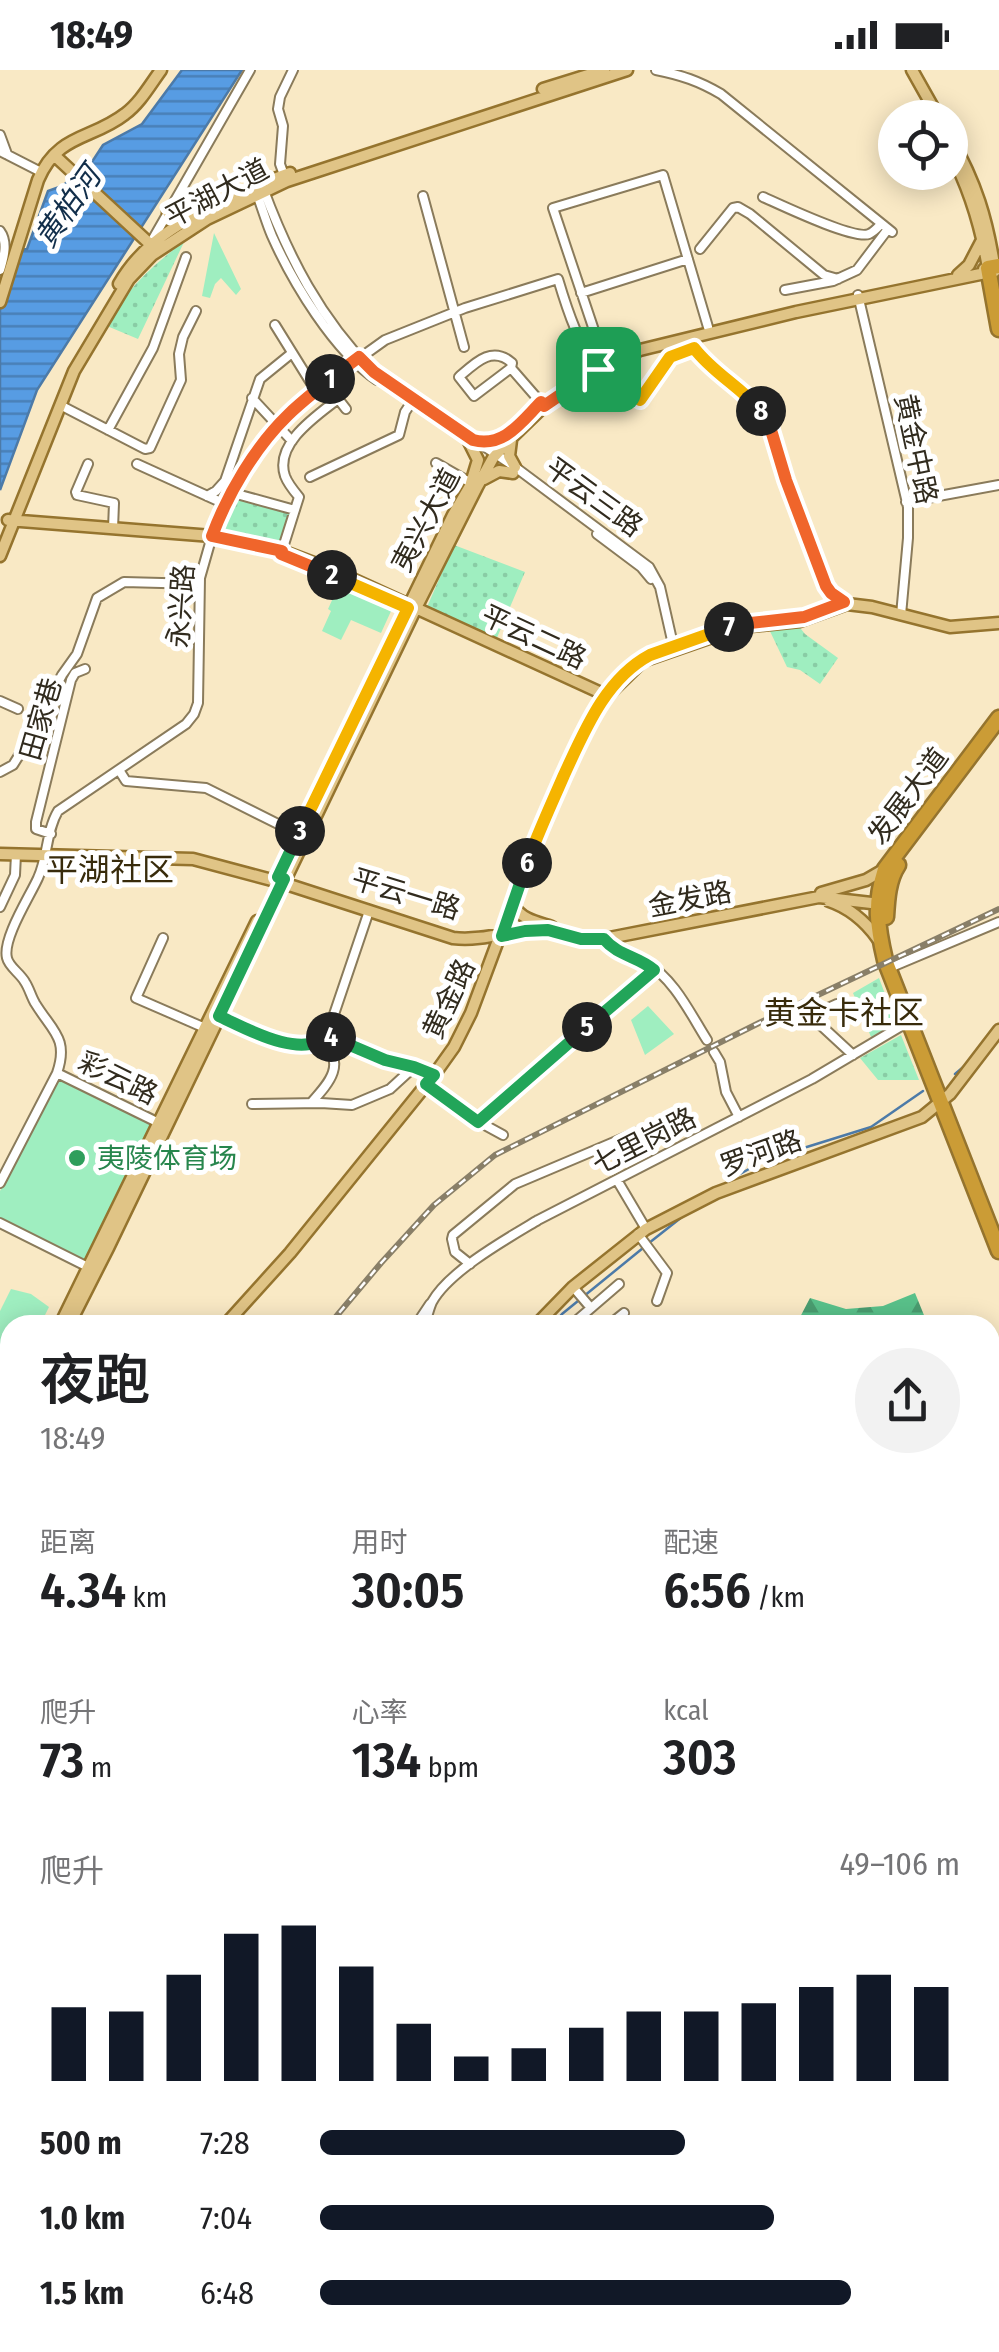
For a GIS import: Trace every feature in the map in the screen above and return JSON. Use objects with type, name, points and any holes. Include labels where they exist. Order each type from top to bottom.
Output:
[{"type":"highway","points":[[994,269],[999,329]]},
{"type":"highway","name":"发展大道","points":[[999,718],[884,868],[882,901],[894,966],[999,1251]]},
{"type":"highway","name":"发展大道","points":[[999,730],[893,871],[876,917],[885,960],[908,1022],[999,1232]]},
{"type":"main road","points":[[0,302],[41,172],[73,140],[123,116],[161,70]]},
{"type":"main road","name":"平湖大道","points":[[0,543],[74,372],[129,279],[152,256],[284,175],[604,70]]},
{"type":"main road","name":"平湖大道","points":[[0,556],[25,471],[69,369],[125,273],[150,244],[180,223],[260,190],[627,70]]},
{"type":"main road","points":[[908,70],[922,100]]},
{"type":"main road","points":[[908,70],[927,100]]},
{"type":"main road","points":[[54,155],[150,244]]},
{"type":"main road","points":[[968,173],[978,193],[994,269]]},
{"type":"main road","points":[[968,189],[986,235],[999,249]]},
{"type":"main road","points":[[168,212],[172,221],[180,223]]},
{"type":"main road","points":[[986,235],[974,259],[958,276],[983,285],[997,300]]},
{"type":"main road","name":"夷兴大道","points":[[74,1315],[219,1016],[298,834],[474,485],[493,455],[542,404],[599,365],[640,345],[708,327],[994,269]]},
{"type":"main road","name":"夷兴大道","points":[[599,365],[660,344],[859,297]]},
{"type":"main road","points":[[510,436],[508,450],[514,470],[493,473],[474,485],[478,460],[471,441],[496,441],[510,436]]},
{"type":"main road","points":[[22,497],[23,515],[36,523]]},
{"type":"main road","name":"平云二路","points":[[9,523],[211,538],[282,553],[412,608],[604,699]]},
{"type":"main road","name":"平云二路","points":[[9,523],[211,538]]},
{"type":"main road","points":[[846,603],[950,627],[999,621]]},
{"type":"main road","name":"黄金路","points":[[234,1315],[290,1253],[454,1047],[471,1013],[538,834],[589,720],[604,699],[643,662],[672,648],[740,627],[800,621],[846,603]]},
{"type":"main road","name":"夷兴大道","points":[[65,1315],[412,608]]},
{"type":"main road","name":"平云一路","points":[[0,852],[47,853]]},
{"type":"main road","name":"平云一路","points":[[0,852],[192,860],[280,880],[453,934],[502,933]]},
{"type":"main road","points":[[819,895],[866,880],[884,868]]},
{"type":"main road","name":"平云一路","points":[[280,880],[453,938],[470,940],[502,933]]},
{"type":"main road","points":[[819,895],[858,916],[881,944]]},
{"type":"main road","name":"金发路","points":[[502,933],[524,927],[554,927],[581,936],[603,936],[819,895],[882,901]]},
{"type":"main road","name":"金发路","points":[[502,933],[548,930],[581,939],[604,939],[819,895]]},
{"type":"main road","points":[[513,905],[528,920],[554,927]]},
{"type":"main road","points":[[470,940],[488,953],[488,968]]},
{"type":"main road","name":"罗河路","points":[[546,1315],[642,1231],[716,1193],[922,1117],[943,1100],[999,1030]]},
{"type":"street","points":[[129,279],[250,70]]},
{"type":"street","points":[[284,175],[280,164],[283,126],[278,109],[294,70]]},
{"type":"street","points":[[656,70],[690,78],[721,94],[887,228]]},
{"type":"street","points":[[0,135],[3,153],[41,172]]},
{"type":"street","points":[[708,327],[663,175],[553,208],[599,365],[640,400],[670,357],[694,348],[708,366],[747,396],[760,409],[771,430],[826,586],[846,603]]},
{"type":"street","name":"平云三路","points":[[260,190],[272,235],[301,290],[342,348],[471,441]]},
{"type":"street","points":[[423,196],[464,348]]},
{"type":"street","points":[[762,197],[849,233],[865,235],[887,228]]},
{"type":"street","points":[[700,248],[738,207],[824,275],[838,279]]},
{"type":"street","points":[[786,290],[838,279],[862,266],[887,228]]},
{"type":"street","points":[[0,231],[5,248],[0,270]]},
{"type":"street","points":[[108,430],[153,348],[186,257]]},
{"type":"street","points":[[580,293],[688,259]]},
{"type":"street","name":"永兴路","points":[[47,853],[58,811],[186,724],[194,714],[199,693],[199,584],[211,538],[253,458],[286,417],[386,340],[454,312],[558,279],[570,319],[599,365]]},
{"type":"street","name":"黄金中路","points":[[859,297],[906,502],[908,538],[901,614]]},
{"type":"street","points":[[60,406],[145,449],[150,448],[182,380],[179,354],[196,310]]},
{"type":"street","points":[[275,325],[316,391]]},
{"type":"street","points":[[207,496],[225,481],[260,379],[292,353]]},
{"type":"street","points":[[511,368],[474,396],[458,377],[481,358],[492,354],[504,356],[542,404]]},
{"type":"street","name":"平云三路","points":[[357,359],[368,374],[493,455],[641,566],[654,584],[672,648]]},
{"type":"street","points":[[326,383],[346,409]]},
{"type":"street","points":[[252,398],[292,441]]},
{"type":"street","points":[[282,553],[299,497],[286,480],[283,457],[292,441],[338,399]]},
{"type":"street","points":[[310,477],[399,435],[410,403]]},
{"type":"street","points":[[436,463],[474,485]]},
{"type":"street","points":[[88,464],[77,495],[114,503],[113,529]]},
{"type":"street","points":[[138,464],[226,504]]},
{"type":"street","points":[[906,502],[999,485]]},
{"type":"street","points":[[233,493],[295,510]]},
{"type":"street","points":[[0,772],[13,765],[62,675],[78,654],[97,598],[124,582],[199,584]]},
{"type":"street","name":"田家巷","points":[[51,834],[36,829],[36,822],[71,680],[75,673],[89,670],[73,660]]},
{"type":"street","points":[[0,700],[18,709]]},
{"type":"street","points":[[118,770],[126,781],[206,788],[298,834]]},
{"type":"street","name":"彩云路","points":[[0,1183],[62,1058],[62,1046],[26,983],[8,963],[6,951],[47,853]]},
{"type":"street","points":[[0,907],[14,874],[16,854]]},
{"type":"street","points":[[311,1103],[334,1072],[335,1063],[325,1037],[369,910]]},
{"type":"street","points":[[894,966],[999,922]]},
{"type":"street","points":[[163,938],[136,998],[205,1028]]},
{"type":"street","points":[[604,939],[611,948],[647,964],[665,979],[708,1040]]},
{"type":"street","points":[[478,1122],[654,970]]},
{"type":"street","points":[[836,1004],[813,1018],[853,1054]]},
{"type":"street","points":[[219,1016],[266,1037],[298,1045],[325,1037],[414,1067],[478,1122],[502,1135]]},
{"type":"street","name":"七里岗路","points":[[428,1315],[434,1299],[496,1244],[739,1117],[908,1022]]},
{"type":"street","points":[[714,1052],[726,1092],[739,1117]]},
{"type":"street","points":[[252,1104],[352,1105],[390,1089],[414,1067]]},
{"type":"street","name":"彩云路","points":[[57,1073],[159,1122]]},
{"type":"street","points":[[470,1264],[456,1252],[453,1236],[515,1184],[652,1126]]},
{"type":"street","points":[[617,1180],[650,1250],[667,1273],[656,1301]]},
{"type":"street","points":[[0,1223],[88,1267]]},
{"type":"street","points":[[583,1315],[619,1284]]},
{"type":"street","points":[[574,1287],[591,1308]]},
{"type":"street","points":[[421,1315],[434,1299]]},
{"type":"green space","points":[[214,233],[241,289],[236,295],[221,278],[210,298],[202,296]]},
{"type":"green space","points":[[185,240],[138,339],[107,326],[132,288]]},
{"type":"green space","points":[[237,492],[299,509],[285,549],[217,534],[227,506]]},
{"type":"green space","points":[[454,545],[525,572],[496,640],[427,607]]},
{"type":"green space","points":[[339,585],[392,609],[381,633],[351,620],[341,640],[322,631]]},
{"type":"green space","points":[[797,624],[838,658],[820,684],[800,670],[787,667],[768,627]]},
{"type":"green space","points":[[879,978],[896,1023],[871,1037],[853,993]]},
{"type":"green space","points":[[648,1006],[674,1034],[645,1055],[631,1020]]},
{"type":"green space","points":[[901,1035],[919,1080],[878,1080],[860,1058]]},
{"type":"green space","name":"夷陵体育场","points":[[59,1078],[154,1124],[85,1262],[0,1218],[0,1191]]},
{"type":"green space","points":[[11,1289],[31,1294],[49,1307],[45,1315],[0,1315]]},
{"type":"green space","points":[[915,1293],[924,1315],[801,1315],[810,1298],[846,1309],[883,1306]]},
{"type":"water","name":"黄柏河","points":[[182,70],[242,70],[37,390],[0,490],[0,283],[13,251],[27,249],[48,191],[62,186],[90,165],[103,145],[142,124]]},
{"type":"waterway","points":[[955,1074],[968,1063]]},
{"type":"waterway","points":[[731,1179],[765,1160],[871,1127],[923,1091]]},
{"type":"waterway","points":[[649,1243],[687,1213]]},
{"type":"waterway","points":[[561,1315],[643,1248]]},
{"type":"railway","points":[[337,1315],[434,1205],[495,1155],[999,909]]},
{"type":"place","name":"夷陵体育场","points":[[77,1158]]},
{"type":"district","name":"平湖社区","points":[[110,870]]},
{"type":"district","name":"黄金卡社区","points":[[844,1013]]},
{"type":"route","points":[[694,348],[708,366],[747,396],[760,409],[771,430],[826,586],[844,602],[795,619],[741,624],[650,655],[638,662],[596,708],[538,834],[502,936],[548,930],[581,939],[604,939],[611,948],[654,970],[478,1122],[426,1084],[434,1075],[422,1070],[385,1060],[327,1035],[320,1042],[298,1045],[266,1037],[219,1016],[284,879],[278,877],[408,608],[281,554],[282,551],[212,536],[253,458],[286,417],[359,357],[374,372],[481,442],[496,441],[509,434],[541,402],[544,406],[598,369],[640,400],[670,357],[694,348]]}]
